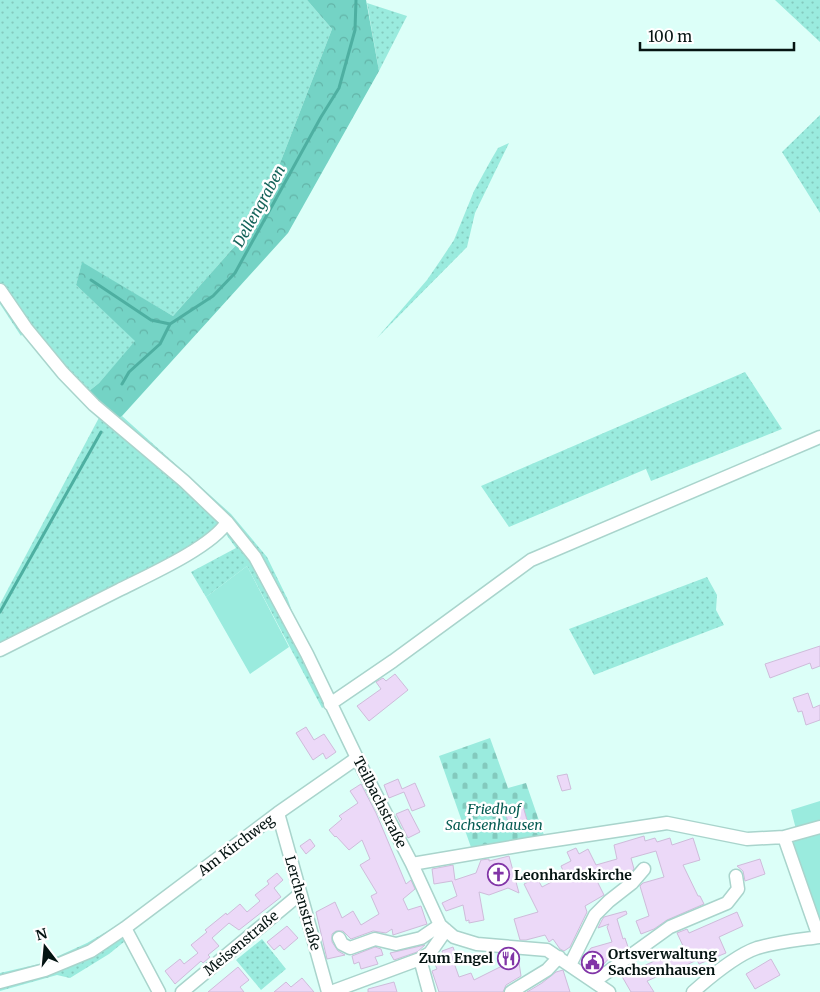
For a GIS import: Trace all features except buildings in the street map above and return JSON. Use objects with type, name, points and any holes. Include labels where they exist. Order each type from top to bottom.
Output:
[{"type":"street","name":"Teilbachstraße","points":[[0,290],[26,328],[63,373],[94,405],[228,522],[244,542],[261,567],[308,654],[330,704],[443,927]]},
{"type":"street","points":[[330,704],[532,560],[820,437]]},
{"type":"street","points":[[0,650],[167,566],[201,546],[223,530],[228,522]]},
{"type":"street","name":"Am Kirchweg","points":[[0,982],[45,970],[91,951],[121,932],[278,813],[357,758]]},
{"type":"street","name":"Lerchenstraße","points":[[278,813],[330,992]]},
{"type":"street","points":[[412,864],[667,823],[747,839],[784,837],[820,827]]},
{"type":"street","points":[[693,992],[750,951],[783,942],[819,937],[784,837]]},
{"type":"street","points":[[570,965],[595,915],[608,901],[632,883],[644,870]]},
{"type":"street","points":[[595,982],[670,927],[727,903],[738,888],[736,876]]},
{"type":"street","name":"Meisenstraße","points":[[182,992],[300,894]]},
{"type":"street","points":[[339,938],[342,944],[350,948],[375,940],[396,944],[421,938],[443,927]]},
{"type":"street","points":[[443,927],[454,937],[476,944],[547,950],[609,992]]},
{"type":"street","points":[[330,992],[420,959],[430,953],[443,927]]},
{"type":"street","points":[[121,932],[159,992]]},
{"type":"street","points":[[511,992],[547,970],[558,957]]},
{"type":"street","points":[[420,959],[429,992]]},
{"type":"green space","points":[[0,0],[307,0],[332,29],[258,220],[173,316],[82,263],[76,285],[136,341],[99,383],[84,395],[25,329],[21,336],[0,304]]},
{"type":"green space","points":[[307,0],[366,0],[379,71],[288,233],[122,416],[113,422],[84,395],[99,383],[135,341],[76,285],[82,262],[173,316],[258,220],[332,29]]},
{"type":"green space","points":[[775,0],[820,0],[820,42]]},
{"type":"green space","points":[[367,3],[407,16],[379,71]]},
{"type":"green space","points":[[820,115],[820,213],[782,152]]},
{"type":"green space","points":[[509,143],[475,213],[467,247],[377,338],[427,280],[440,261],[454,240],[474,191],[498,148]]},
{"type":"green space","points":[[745,372],[782,429],[651,481],[646,469],[509,527],[481,486]]},
{"type":"green space","points":[[102,412],[113,421],[122,416],[231,514],[267,557],[288,600],[307,654],[330,704],[322,708],[247,566],[206,597],[191,572],[236,548],[223,530],[0,650],[0,604]]},
{"type":"green space","points":[[247,566],[289,647],[250,674],[206,597]]},
{"type":"green space","points":[[707,577],[717,595],[716,610],[724,625],[594,675],[569,629]]},
{"type":"green space","name":"Friedhof Sachsenhausen","points":[[490,738],[508,788],[526,783],[546,841],[473,853],[439,756]]},
{"type":"green space","points":[[820,801],[820,937],[784,837],[797,833],[791,810]]},
{"type":"green space","points":[[111,929],[116,935],[130,937],[109,954],[70,978],[57,975],[0,991],[0,973],[43,963],[87,943]]},
{"type":"green space","points":[[262,939],[286,969],[261,990],[236,960]]},
{"type":"waterway","name":"Dellengraben","points":[[122,384],[129,372],[160,344],[170,324],[213,296],[235,273],[339,88],[355,30],[356,0]]},
{"type":"waterway","points":[[91,280],[151,320],[170,324]]},
{"type":"waterway","points":[[0,612],[101,432]]},
{"type":"place","name":"Leonhardskirche","points":[[498,875]]},
{"type":"place","name":"Zum Engel","points":[[509,958]]},
{"type":"place","name":"Ortsverwaltung Sachsenhausen","points":[[592,962]]}]
